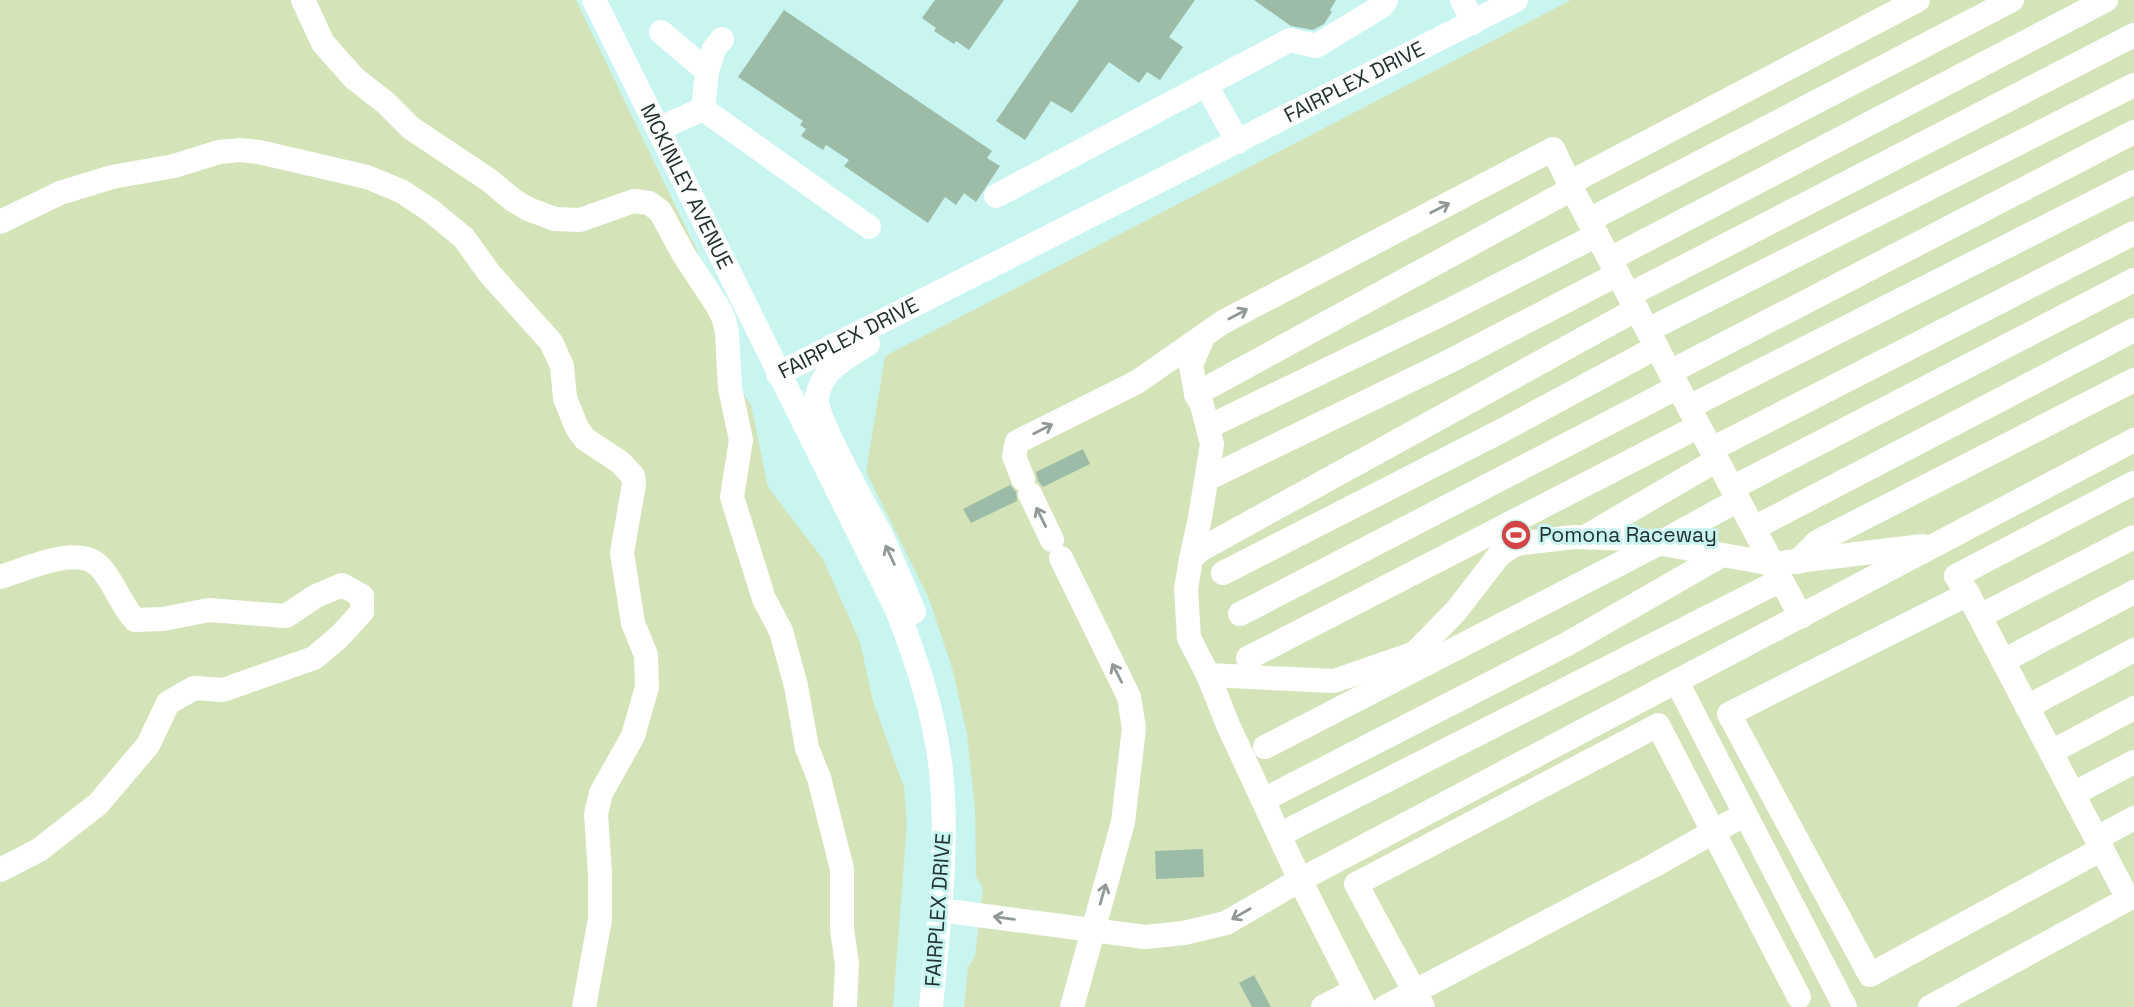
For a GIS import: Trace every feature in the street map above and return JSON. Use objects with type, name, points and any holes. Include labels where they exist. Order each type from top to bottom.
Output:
[{"type":"street","points":[[303,0],[323,43],[354,78],[386,103],[411,128],[482,175],[513,200],[555,219],[568,220],[580,220],[634,201],[649,203],[660,211],[684,255],[717,305],[727,333],[730,388],[741,440],[732,497],[764,598],[781,631],[796,686],[807,748],[819,778],[842,869],[842,929],[847,964],[845,1007]]},
{"type":"street","name":"MCKINLEY AVENUE","points":[[594,0],[778,374]]},
{"type":"street","points":[[996,196],[1290,40],[1316,46],[1382,6],[1386,0]]},
{"type":"street","points":[[1462,0],[1473,23]]},
{"type":"street","name":"FAIRPLEX DRIVE","points":[[931,1007],[944,832],[941,771],[932,721],[909,641],[897,610],[778,374],[1516,0]]},
{"type":"street","points":[[1196,394],[1572,189],[1577,179],[1918,0]]},
{"type":"street","points":[[1208,427],[1440,314],[1593,227],[2012,0]]},
{"type":"street","points":[[1223,573],[1503,430],[1633,302],[2106,0]]},
{"type":"street","points":[[661,32],[707,71]]},
{"type":"street","points":[[1191,559],[1200,550],[1633,302],[2134,35]]},
{"type":"street","points":[[703,109],[707,71],[714,49],[722,39]]},
{"type":"street","points":[[1206,85],[1238,142]]},
{"type":"street","points":[[1207,479],[1448,362],[1633,302],[2134,85]]},
{"type":"street","points":[[658,129],[703,109]]},
{"type":"street","points":[[703,109],[869,227]]},
{"type":"street","points":[[1248,658],[2134,132]]},
{"type":"street","points":[[1072,1007],[1123,822],[1134,728],[1129,697],[1014,456],[1017,442],[1137,382],[1223,322],[1305,278],[1553,149],[1735,494],[1754,528],[1784,569],[1801,617]]},
{"type":"street","points":[[0,222],[60,193],[112,177],[174,166],[219,152],[259,152],[368,177],[401,191],[430,210],[464,238],[489,273],[551,342],[562,366],[565,398],[577,428],[585,439],[620,462],[633,475],[634,484],[622,553],[633,623],[646,655],[647,687],[633,736],[601,793],[596,814],[600,919],[584,1007]]},
{"type":"street","points":[[1240,614],[2134,182]]},
{"type":"street","points":[[1584,537],[1715,455],[2134,233]]},
{"type":"street","points":[[1265,747],[1658,544],[1735,494],[2134,280]]},
{"type":"street","points":[[944,832],[953,803],[940,701],[923,634],[882,538],[823,423],[816,399],[823,378],[839,362],[896,326],[946,289]]},
{"type":"street","points":[[1754,528],[2134,330]]},
{"type":"street","points":[[1204,335],[1191,365],[1196,394],[1202,405],[1212,444],[1186,589],[1189,638],[1300,880],[1360,998],[1323,1007]]},
{"type":"street","points":[[1279,835],[1784,569],[1817,542],[2134,380]]},
{"type":"street","points":[[940,910],[1145,937],[1184,933],[1226,923],[1300,880],[2134,440]]},
{"type":"street","points":[[1930,1007],[2129,891],[2099,844],[1980,616],[1956,576],[2134,483]]},
{"type":"street","points":[[1208,675],[1334,681],[1415,653],[1456,611],[1500,554],[1516,544],[1584,537],[1635,539],[1784,569],[1937,544]]},
{"type":"street","points":[[1980,616],[2134,537]]},
{"type":"street","points":[[1263,800],[1567,644],[1722,555]]},
{"type":"street","points":[[0,577],[57,558],[76,557],[97,565],[123,608],[135,620],[163,619],[209,610],[286,616],[316,596],[342,585],[362,596],[362,612],[340,637],[314,658],[223,690],[194,688],[168,702],[148,745],[97,804],[39,850],[0,870]]},
{"type":"street","points":[[2003,661],[2134,592]]},
{"type":"street","points":[[1968,594],[1729,714],[1870,975],[2099,844],[2134,818]]},
{"type":"street","points":[[2027,707],[2134,650]]},
{"type":"street","points":[[1677,682],[1845,1007]]},
{"type":"street","points":[[2051,752],[2134,708]]},
{"type":"street","points":[[1418,999],[1356,884],[1658,725],[1799,998]]},
{"type":"street","points":[[2073,794],[2134,762]]},
{"type":"street","points":[[1385,1007],[1418,999],[1745,814]]},
{"type":"green space","points":[[0,0],[576,0],[729,317],[737,383],[751,405],[768,487],[823,559],[860,642],[873,701],[904,787],[907,824],[893,1007],[0,1007]]},
{"type":"green space","name":"Pomona Raceway","points":[[1571,0],[2134,0],[2134,1007],[964,1007],[968,967],[975,956],[983,888],[976,877],[975,808],[967,735],[953,671],[929,599],[866,472],[885,356]]},
{"type":"building","points":[[935,0],[1004,0],[969,50],[934,31],[936,28],[922,18]]},
{"type":"building","points":[[1079,0],[1195,0],[1169,37],[1183,47],[1160,80],[1147,72],[1139,83],[1109,62],[1072,113],[1051,101],[1025,140],[996,121]]},
{"type":"building","points":[[1254,0],[1336,0],[1324,24],[1313,30],[1291,26]]},
{"type":"building","points":[[784,10],[992,151],[987,158],[1000,166],[976,202],[964,193],[956,205],[945,197],[928,223],[844,166],[849,160],[826,145],[823,150],[801,136],[806,129],[800,125],[803,121],[738,77]]},
{"type":"building","points":[[1083,449],[1090,464],[1043,487],[1038,481],[1036,472]]},
{"type":"building","points":[[1010,485],[1016,492],[1017,501],[971,523],[963,509]]},
{"type":"building","points":[[1203,849],[1204,877],[1156,879],[1155,851]]},
{"type":"building","points":[[1254,975],[1271,1007],[1252,1007],[1239,983]]},
{"type":"place","name":"Pomona Raceway","points":[[1516,535]]}]
